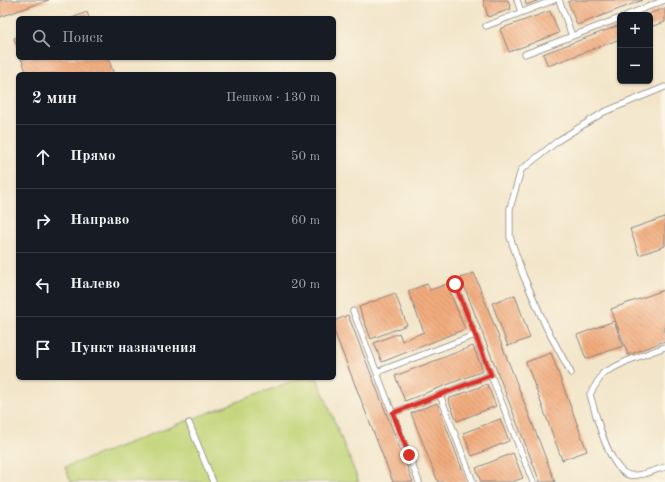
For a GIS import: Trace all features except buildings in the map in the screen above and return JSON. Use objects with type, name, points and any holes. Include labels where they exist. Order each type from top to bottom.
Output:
[{"type":"lane","points":[[517,0],[521,12]]},
{"type":"lane","points":[[486,26],[554,0]]},
{"type":"lane","points":[[559,0],[572,36]]},
{"type":"lane","points":[[635,12],[665,0]]},
{"type":"lane","points":[[525,54],[617,19]]},
{"type":"lane","points":[[571,373],[546,327],[523,275],[510,237],[510,208],[521,170],[560,140],[604,112],[665,87]]},
{"type":"lane","points":[[455,284],[533,482]]},
{"type":"lane","points":[[353,311],[419,482]]},
{"type":"lane","points":[[377,372],[475,335]]},
{"type":"lane","points":[[665,347],[627,360],[603,373],[590,394],[601,433],[611,456],[619,469],[629,475],[647,473],[665,467]]},
{"type":"lane","points":[[393,413],[491,375]]},
{"type":"lane","points":[[440,395],[473,482]]},
{"type":"lane","points":[[189,423],[213,482]]},
{"type":"green space","points":[[295,380],[318,380],[359,482],[71,482],[65,467]]},
{"type":"route","points":[[409,455],[393,413],[491,375],[455,284]]}]
